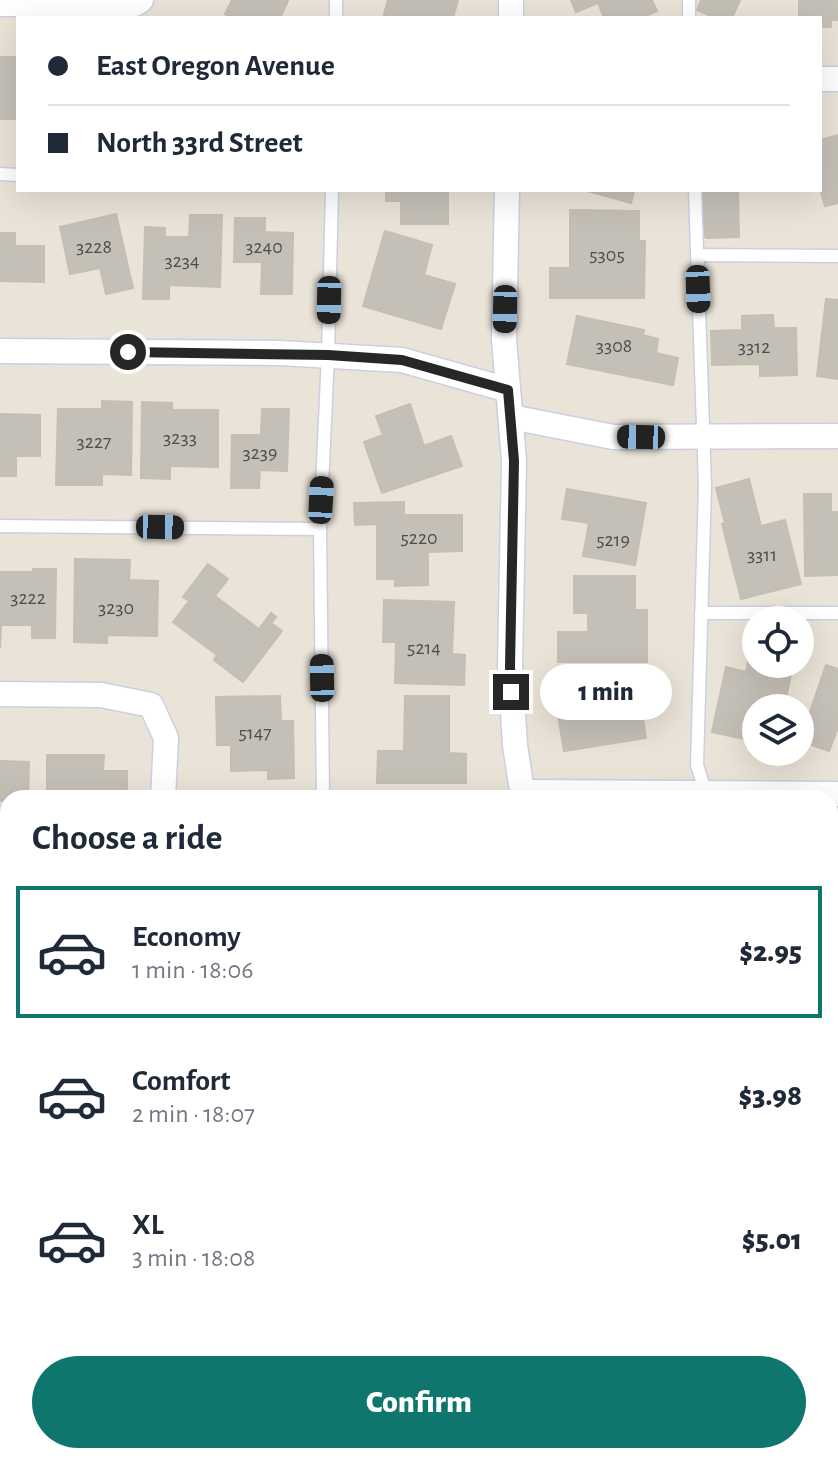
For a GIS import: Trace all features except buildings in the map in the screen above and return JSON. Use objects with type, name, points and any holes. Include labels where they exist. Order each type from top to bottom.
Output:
[{"type":"street","points":[[0,4],[135,4],[141,0]]},
{"type":"street","points":[[507,192],[504,339],[514,461],[510,666],[521,790]]},
{"type":"street","points":[[0,351],[328,355],[402,360],[508,390]]},
{"type":"street","points":[[511,417],[613,437],[838,436]]},
{"type":"street","points":[[0,694],[101,695],[151,705],[166,738],[163,790]]},
{"type":"lane","points":[[323,790],[320,529],[332,192]]},
{"type":"lane","points":[[695,192],[705,486],[697,765],[704,790]]},
{"type":"lane","points":[[697,255],[838,256]]},
{"type":"lane","points":[[0,526],[320,529]]},
{"type":"lane","points":[[701,613],[838,613]]},
{"type":"route","points":[[128,352],[280,353],[402,360],[508,390],[514,461],[511,692]]}]
